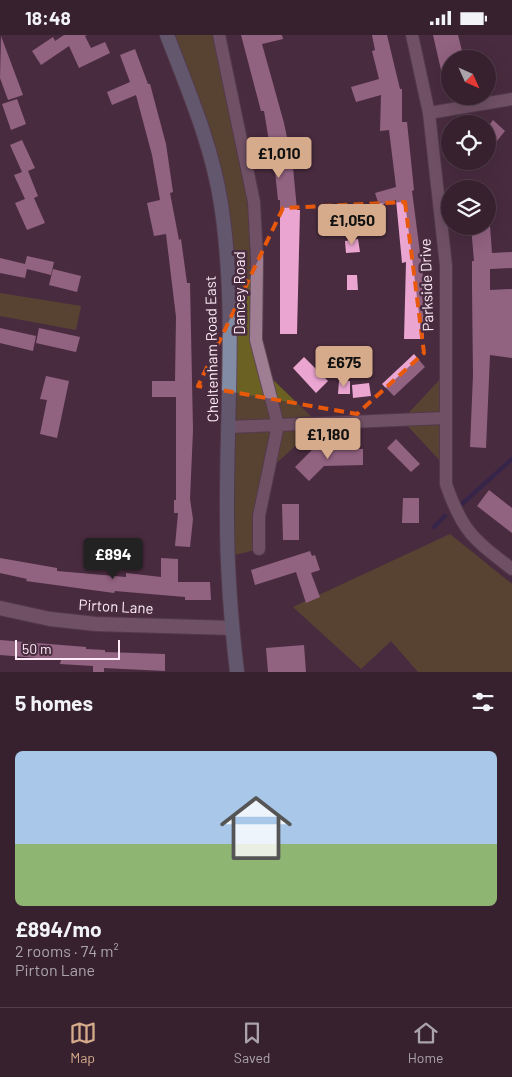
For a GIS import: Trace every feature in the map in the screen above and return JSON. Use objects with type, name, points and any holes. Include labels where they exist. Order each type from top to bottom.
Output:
[{"type":"main road","name":"Cheltenham Road East","points":[[166,35],[202,125],[221,203],[227,266],[229,427],[226,516],[232,628],[237,672]]},
{"type":"street","name":"Dancey Road","points":[[219,35],[254,202],[258,259],[256,340],[278,425],[259,516],[259,549]]},
{"type":"street","name":"Parkside Drive","points":[[412,35],[429,113],[446,266],[446,484],[457,515],[467,531],[479,544],[512,569]]},
{"type":"street","points":[[429,113],[512,99]]},
{"type":"street","points":[[229,427],[445,418]]},
{"type":"street","name":"Pirton Lane","points":[[0,608],[50,619],[96,624],[232,628]]},
{"type":"highlighted area","points":[[405,202],[424,353],[357,414],[198,386],[283,208]]},
{"type":"shaded area","points":[[167,35],[214,35],[254,202],[256,340],[266,373],[319,424],[268,471],[259,549],[227,557],[221,203]]},
{"type":"shaded area","points":[[0,293],[81,306],[76,330],[0,316]]},
{"type":"shaded area","points":[[445,374],[444,465],[402,420]]},
{"type":"shaded area","points":[[450,534],[512,584],[512,672],[418,672],[391,641],[361,669],[293,607]]},
{"type":"building","points":[[64,35],[87,35],[85,36],[91,48],[105,42],[110,53],[79,68],[69,46],[41,65],[32,51],[53,37],[55,41]]},
{"type":"building","points":[[241,35],[282,35],[283,39],[262,44],[284,123],[293,167],[297,210],[300,210],[297,334],[280,334],[280,200],[278,200],[273,153],[271,153],[264,111],[261,111]]},
{"type":"building","points":[[372,35],[387,35],[400,89],[402,89],[402,122],[407,122],[414,190],[412,191],[423,276],[424,339],[404,339],[406,262],[402,263],[396,200],[379,205],[375,193],[396,187],[389,130],[380,131],[381,95],[356,102],[351,87],[379,79],[372,51],[375,50]]},
{"type":"building","points":[[433,35],[458,35],[462,50],[441,50],[441,70]]},
{"type":"building","points":[[1,36],[23,95],[8,100],[0,78]]},
{"type":"building","points":[[135,49],[148,84],[150,84],[166,144],[173,192],[170,193],[179,240],[181,239],[187,283],[190,283],[193,430],[190,499],[193,519],[190,547],[175,546],[178,513],[174,513],[174,500],[176,500],[176,397],[152,397],[152,381],[175,381],[176,317],[166,234],[154,236],[147,203],[160,200],[152,155],[136,95],[112,105],[107,92],[130,82],[120,55]]},
{"type":"building","points":[[17,99],[26,124],[11,130],[2,104]]},
{"type":"building","points":[[496,123],[505,131],[496,142]]},
{"type":"building","points":[[22,140],[35,168],[28,171],[38,196],[34,198],[45,223],[27,230],[15,203],[25,199],[14,175],[22,172],[10,145]]},
{"type":"building","points":[[472,235],[491,235],[492,253],[512,252],[512,268],[490,269],[490,290],[512,289],[512,358],[490,355],[486,448],[470,447],[473,375],[472,261],[474,261]]},
{"type":"building","points":[[358,239],[360,252],[346,253],[345,241]]},
{"type":"building","points":[[27,256],[54,262],[51,275],[27,269],[25,278],[0,273],[0,258],[25,264]]},
{"type":"building","points":[[53,269],[81,276],[77,292],[49,285]]},
{"type":"building","points":[[347,275],[357,275],[358,290],[347,290]]},
{"type":"building","points":[[0,328],[36,336],[33,351],[0,343]]},
{"type":"building","points":[[39,328],[80,337],[76,352],[36,343]]},
{"type":"building","points":[[414,354],[425,367],[394,396],[382,384]]},
{"type":"building","points":[[304,357],[328,381],[316,393],[293,368]]},
{"type":"building","points":[[46,376],[69,381],[57,438],[40,434],[47,400],[40,399]]},
{"type":"building","points":[[339,381],[350,381],[350,394],[338,394]]},
{"type":"building","points":[[369,383],[371,396],[353,398],[352,385]]},
{"type":"building","points":[[396,439],[420,464],[411,472],[387,448]]},
{"type":"building","points":[[319,443],[324,449],[363,449],[363,465],[324,466],[309,481],[295,467]]},
{"type":"building","points":[[489,490],[512,508],[512,533],[477,506]]},
{"type":"building","points":[[403,498],[419,498],[419,523],[402,523]]},
{"type":"building","points":[[282,504],[299,504],[299,540],[283,540]]},
{"type":"building","points":[[310,551],[312,556],[315,555],[320,570],[311,573],[320,597],[306,603],[296,572],[255,585],[251,570]]},
{"type":"building","points":[[0,558],[57,568],[57,571],[126,577],[126,573],[161,577],[161,558],[178,559],[178,582],[210,582],[211,600],[185,600],[185,597],[115,591],[114,593],[26,581],[27,579],[0,573]]},
{"type":"building","points":[[0,640],[86,647],[86,649],[105,650],[105,652],[165,654],[165,671],[104,668],[104,672],[93,672],[93,666],[60,664],[61,660],[0,655]]},
{"type":"building","points":[[304,645],[306,672],[268,672],[266,648]]},
{"type":"waterway","points":[[462,504],[512,459]]},
{"type":"waterway","points":[[434,527],[445,516]]}]
